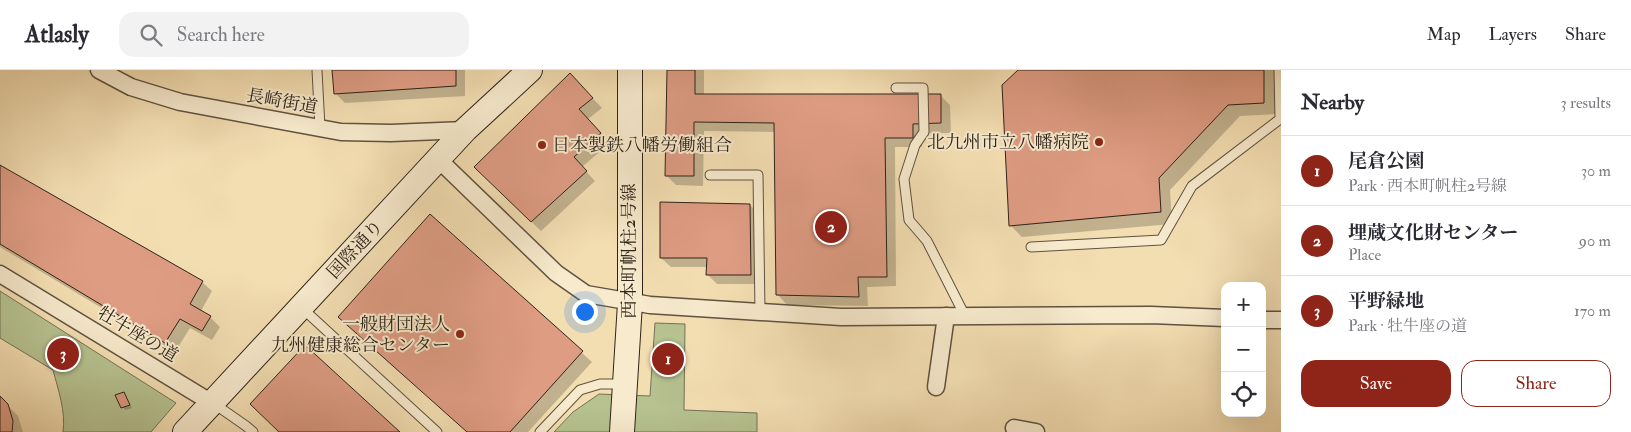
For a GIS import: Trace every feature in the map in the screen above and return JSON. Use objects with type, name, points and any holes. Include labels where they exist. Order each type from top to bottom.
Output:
[{"type":"street","name":"長崎街道","points":[[99,70],[131,87],[180,102],[341,132],[391,133],[465,130]]},
{"type":"street","name":"西本町帆柱2号線","points":[[622,432],[630,302],[630,70]]},
{"type":"street","name":"国際通り","points":[[185,432],[465,130],[525,72]]},
{"type":"street","points":[[438,159],[556,273],[586,294],[650,305],[841,317],[1152,315],[1221,318]]},
{"type":"street","name":"牡牛座の道","points":[[0,274],[212,403]]},
{"type":"street","points":[[936,387],[946,316]]},
{"type":"street","points":[[1266,320],[1281,320]]},
{"type":"street","points":[[1014,428],[1036,432]]},
{"type":"lane","points":[[317,70],[320,128]]},
{"type":"lane","points":[[1031,247],[1161,240],[1192,186],[1280,119],[1279,70]]},
{"type":"lane","points":[[896,88],[923,88],[924,132],[914,145],[904,179],[910,220],[927,241],[964,316]]},
{"type":"lane","points":[[710,175],[758,175],[760,312]]},
{"type":"lane","points":[[302,308],[437,432]]},
{"type":"lane","points":[[540,432],[580,390],[600,384],[625,384]]},
{"type":"lane","name":"牡牛座の道","points":[[212,403],[253,432]]},
{"type":"green space","points":[[0,291],[176,403],[151,432],[63,432],[62,409],[53,370],[0,338]]},
{"type":"green space","points":[[655,323],[685,324],[684,410],[757,413],[757,432],[554,432],[573,412],[599,394],[650,396]]},
{"type":"building","points":[[332,70],[456,70],[456,86],[334,94]]},
{"type":"building","points":[[667,70],[695,70],[695,94],[941,94],[941,123],[913,124],[913,138],[885,138],[887,277],[858,277],[859,297],[776,295],[774,123],[694,122],[694,176],[665,176]]},
{"type":"building","name":"北九州市立八幡病院","points":[[1018,70],[1264,70],[1264,103],[1228,105],[1159,178],[1161,212],[1009,226],[1002,85]]},
{"type":"building","name":"日本製鉄八幡労働組合","points":[[570,73],[593,98],[579,109],[601,133],[574,157],[587,171],[531,222],[474,167]]},
{"type":"building","points":[[0,165],[203,281],[190,304],[211,316],[202,331],[180,319],[165,343],[0,244]]},
{"type":"building","points":[[660,202],[750,204],[751,275],[706,275],[707,258],[660,258]]},
{"type":"building","name":"一般財団法人 九州健康総合センター","points":[[430,214],[583,351],[510,432],[467,432],[338,317]]},
{"type":"building","points":[[305,345],[400,432],[279,432],[250,404]]},
{"type":"building","points":[[124,392],[130,405],[121,408],[115,395]]},
{"type":"building","points":[[0,396],[8,404],[13,421],[12,432],[0,432]]},
{"type":"place","name":"北九州市立八幡病院","points":[[1099,142]]},
{"type":"place","name":"日本製鉄八幡労働組合","points":[[542,145]]},
{"type":"place","name":"埋蔵文化財センター","points":[[831,227]]},
{"type":"place","name":"一般財団法人 九州健康総合センター","points":[[460,334]]},
{"type":"place","name":"平野緑地","points":[[63,354]]},
{"type":"place","name":"尾倉公園","points":[[668,359]]}]
